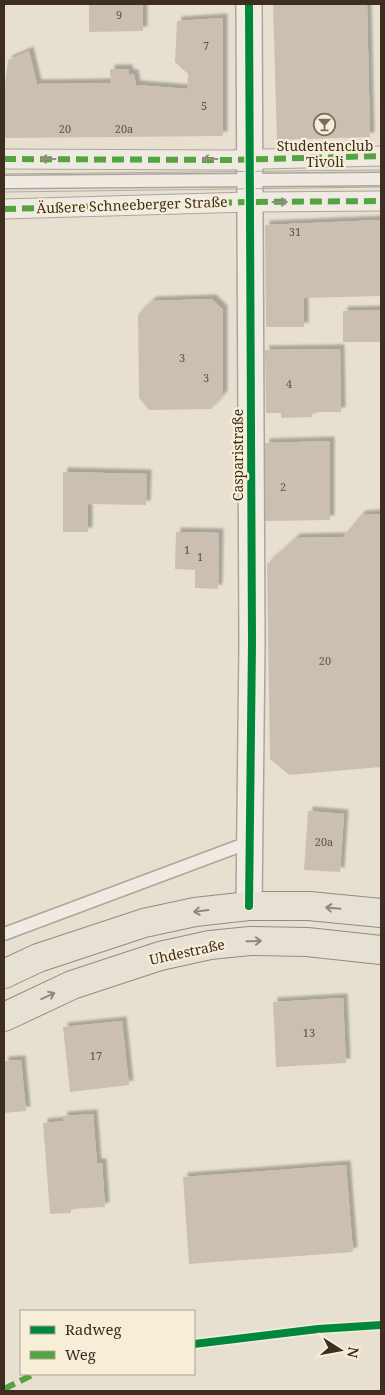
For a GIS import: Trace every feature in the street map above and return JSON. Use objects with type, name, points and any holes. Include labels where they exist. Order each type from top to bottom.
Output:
[{"type":"main road","points":[[4,974],[38,958],[144,923],[195,912],[249,906],[309,906],[381,913]]},
{"type":"main road","name":"Uhdestraße","points":[[4,1017],[72,985],[160,956],[210,945],[250,941],[307,942],[381,950]]},
{"type":"street","name":"Casparistraße","points":[[249,4],[252,642],[249,906]]},
{"type":"street","name":"Äußere Schneeberger Straße","points":[[4,209],[249,180],[381,156]]},
{"type":"street","name":"Äußere Schneeberger Straße","points":[[4,159],[249,180],[381,201]]},
{"type":"lane","name":"Äußere Schneeberger Straße","points":[[4,182],[381,179]]},
{"type":"lane","points":[[4,934],[250,842]]},
{"type":"building","points":[[89,4],[143,4],[143,31],[89,32]]},
{"type":"building","points":[[273,4],[367,4],[370,137],[277,140]]},
{"type":"building","points":[[223,18],[223,136],[4,138],[4,93],[8,60],[29,51],[37,84],[111,83],[110,69],[128,69],[129,74],[134,74],[136,85],[187,89],[188,74],[175,62],[177,21]]},
{"type":"building","points":[[381,220],[381,296],[304,298],[304,327],[266,327],[265,225]]},
{"type":"building","points":[[212,299],[223,310],[223,395],[211,409],[149,410],[139,398],[138,314],[152,301]]},
{"type":"building","points":[[381,310],[381,342],[343,342],[343,311]]},
{"type":"building","points":[[340,349],[341,412],[312,412],[312,417],[281,418],[281,413],[266,413],[265,350]]},
{"type":"building","points":[[330,441],[330,520],[265,521],[265,443]]},
{"type":"building","points":[[63,472],[147,474],[146,505],[88,504],[88,532],[63,532]]},
{"type":"building","points":[[381,514],[381,767],[289,775],[270,759],[267,564],[296,538],[343,537],[361,515]]},
{"type":"building","points":[[176,532],[219,533],[218,589],[195,588],[195,570],[175,569]]},
{"type":"building","points":[[308,811],[344,814],[340,872],[304,870]]},
{"type":"building","points":[[343,998],[346,1063],[276,1067],[273,1002]]},
{"type":"building","points":[[122,1021],[129,1085],[70,1092],[63,1027]]},
{"type":"building","points":[[21,1060],[26,1111],[4,1113],[4,1061]]},
{"type":"building","points":[[93,1114],[97,1163],[102,1163],[105,1207],[71,1209],[71,1213],[50,1214],[43,1123],[63,1121],[63,1116]]},
{"type":"building","points":[[346,1165],[353,1252],[189,1264],[183,1177]]},
{"type":"tram line","points":[[4,174],[381,170]]},
{"type":"tram line","points":[[4,192],[381,187]]},
{"type":"marked path","points":[[4,159],[228,160],[381,156]]},
{"type":"marked path","points":[[4,209],[249,202],[381,201]]},
{"type":"marked path","points":[[4,1389],[32,1375]]},
{"type":"cycle path","points":[[249,4],[252,642],[249,906]]},
{"type":"cycle path","points":[[195,1344],[318,1329],[381,1325]]},
{"type":"place","name":"Studentenclub Tivoli","points":[[325,124]]}]
